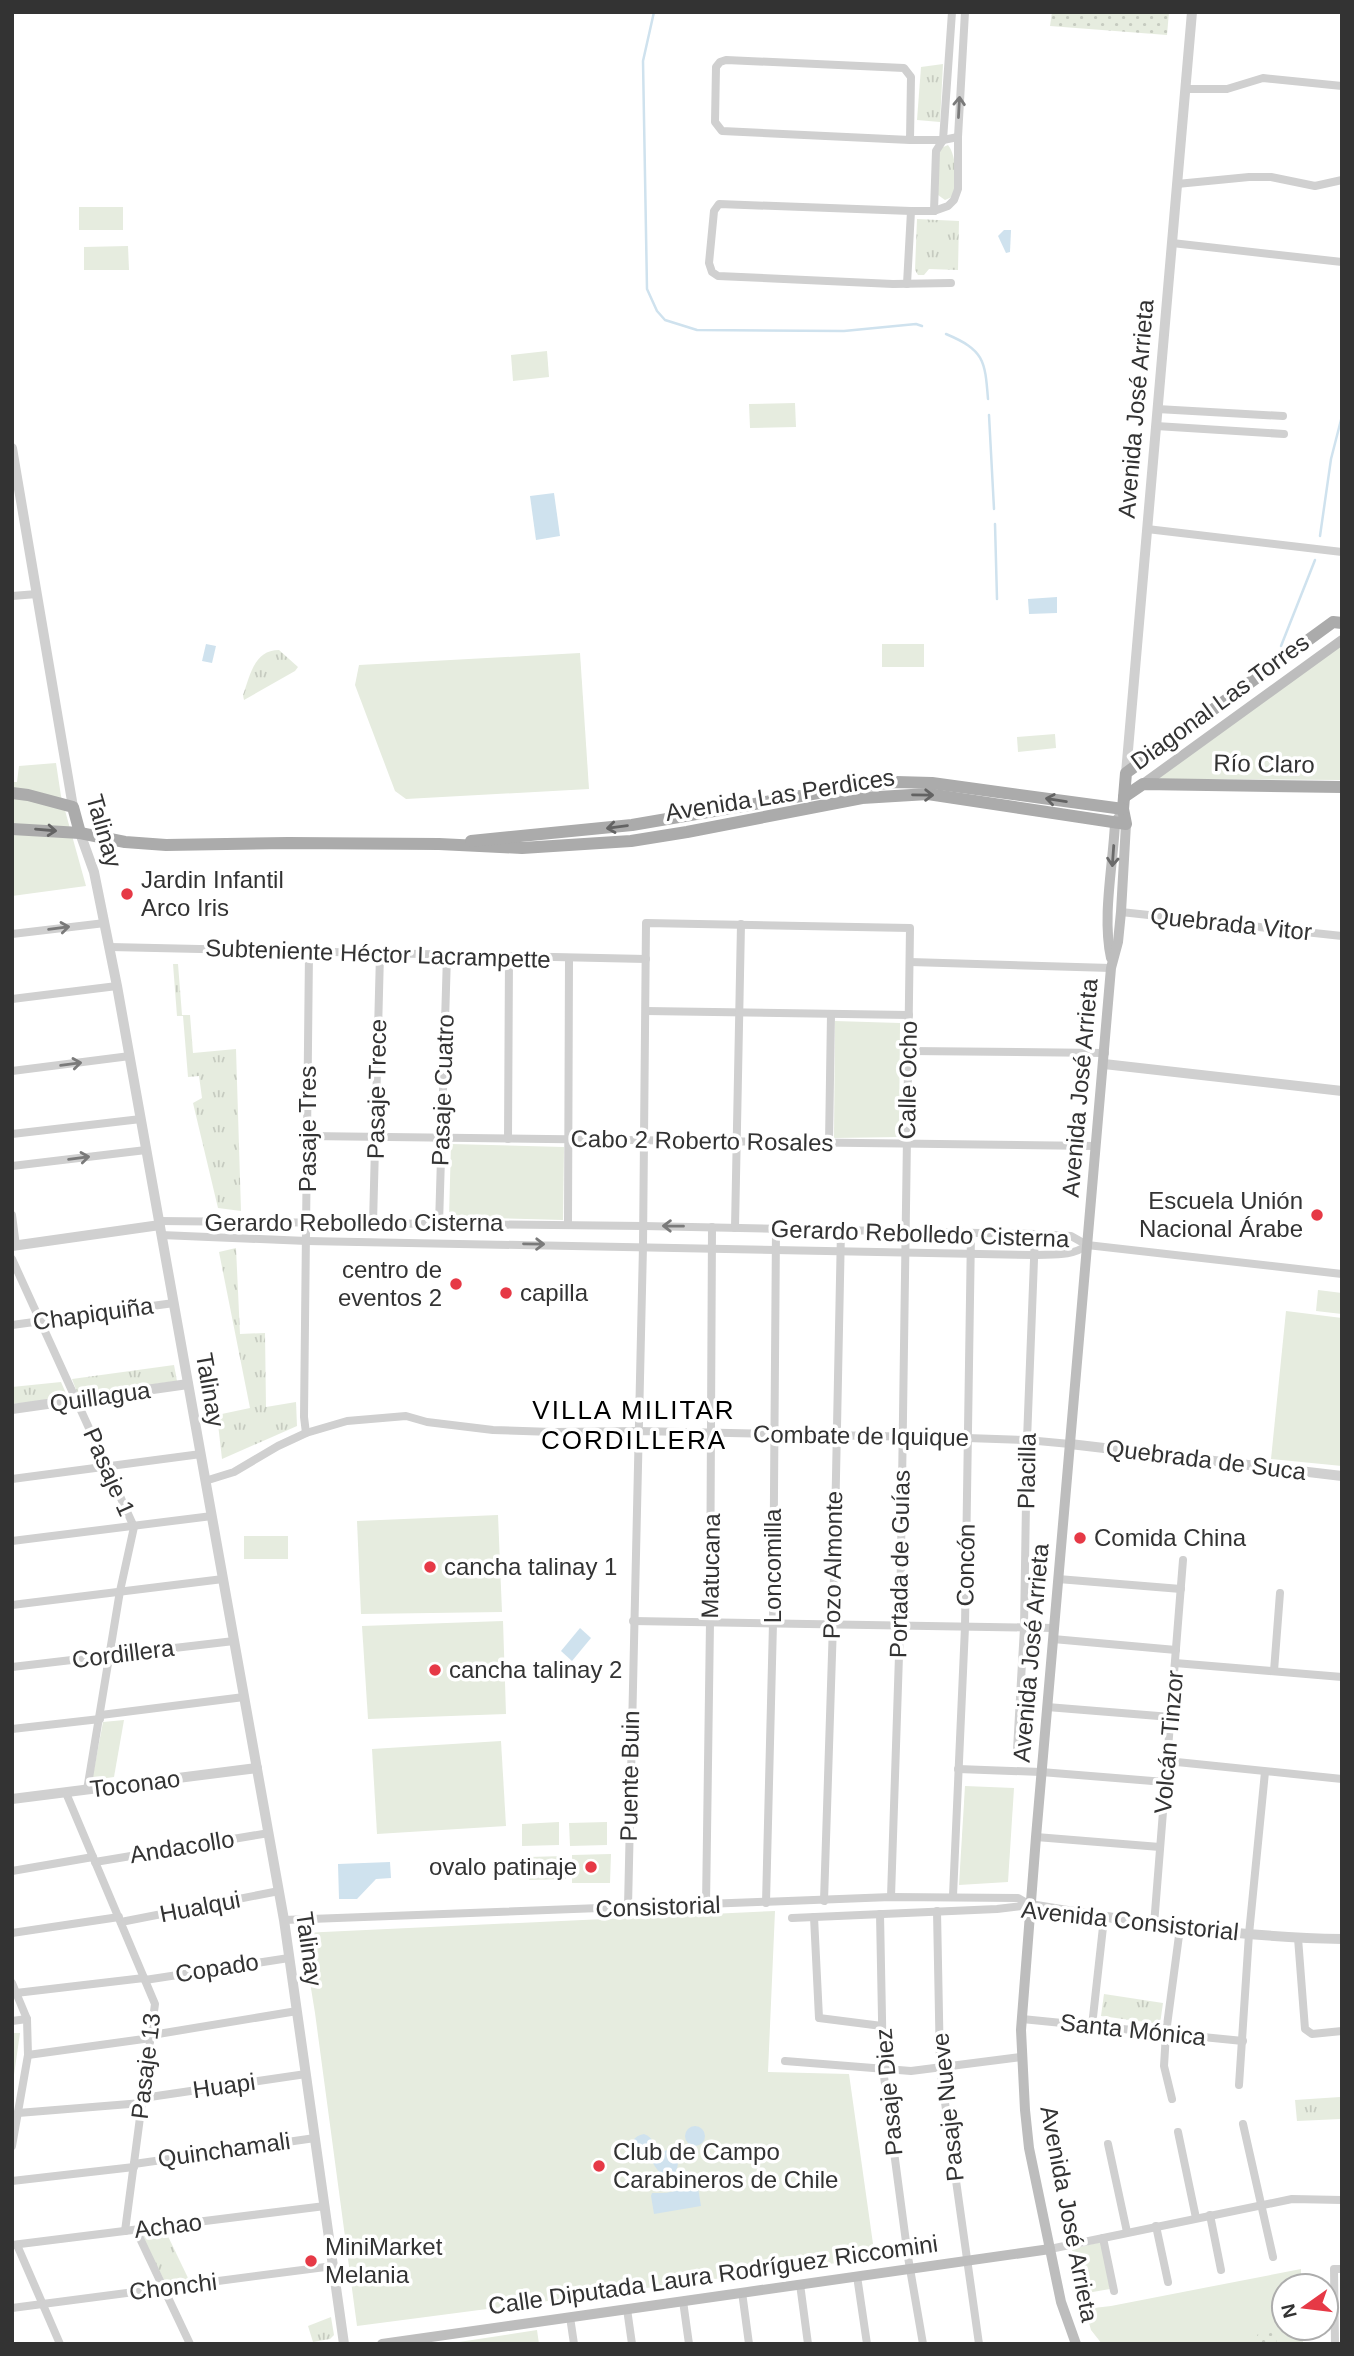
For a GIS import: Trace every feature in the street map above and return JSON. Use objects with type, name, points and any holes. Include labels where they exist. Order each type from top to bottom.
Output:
[{"type":"main road","name":"Diagonal Las Torres","points":[[1126,773],[1339,620]]},
{"type":"main road","name":"Diagonal Las Torres","points":[[1124,803],[1143,784],[1342,640]]},
{"type":"main road","name":"Avenida José Arrieta","points":[[1076,2344],[1064,2313],[1029,2148],[1021,2057],[1022,2019],[1104,1059],[1111,965],[1108,930],[1126,773]]},
{"type":"main road","name":"Avenida Las Perdices","points":[[439,844],[632,825],[896,782],[932,783],[1124,803]]},
{"type":"main road","name":"Río Claro","points":[[1143,784],[1342,787]]},
{"type":"main road","points":[[12,793],[74,807]]},
{"type":"main road","name":"Avenida Las Perdices","points":[[12,829],[80,833],[125,842],[166,845],[439,844],[522,848],[621,842],[862,798],[928,794],[1121,823]]},
{"type":"main road","name":"Talinay","points":[[74,807],[80,833]]},
{"type":"main road","name":"Avenida José Arrieta","points":[[1111,965],[1118,942],[1121,912],[1121,823]]},
{"type":"main road","name":"Calle Diputada Laura Rodríguez Riccomini","points":[[382,2344],[1050,2249]]},
{"type":"street","points":[[934,211],[936,151],[943,140],[952,12]]},
{"type":"street","points":[[951,283],[907,284],[718,276],[712,272],[709,264],[714,211],[719,204],[911,211],[934,211],[948,206],[954,200],[958,189],[965,12]]},
{"type":"street","name":"Avenida José Arrieta","points":[[1126,773],[1192,12]]},
{"type":"street","points":[[910,140],[911,77],[904,68],[726,61],[718,64],[715,122],[722,131],[910,140],[958,137]]},
{"type":"street","points":[[1185,89],[1227,89],[1263,78],[1342,86]]},
{"type":"street","points":[[1177,184],[1271,177],[1315,186],[1342,180]]},
{"type":"street","points":[[907,284],[911,211]]},
{"type":"street","points":[[1172,243],[1342,262]]},
{"type":"street","points":[[1157,409],[1283,416]]},
{"type":"street","points":[[1156,426],[1284,433]]},
{"type":"street","name":"Talinay","points":[[12,448],[16,489],[74,807]]},
{"type":"street","points":[[1147,529],[1342,552]]},
{"type":"street","points":[[12,596],[37,594]]},
{"type":"street","name":"Talinay","points":[[80,833],[94,872],[110,947],[279,1891],[344,2344]]},
{"type":"street","name":"Quebrada Vitor","points":[[1121,912],[1342,936]]},
{"type":"street","points":[[12,934],[105,923]]},
{"type":"street","name":"Puente Buin","points":[[628,1907],[643,1246],[646,923],[741,924]]},
{"type":"street","points":[[736,1228],[741,924]]},
{"type":"street","name":"Calle Ocho","points":[[741,924],[910,928],[907,1231]]},
{"type":"street","name":"Subteniente Héctor Lacrampette","points":[[110,947],[646,959]]},
{"type":"street","name":"Pasaje Tres","points":[[306,1433],[309,952]]},
{"type":"street","name":"Pasaje Trece","points":[[373,1224],[380,954]]},
{"type":"street","name":"Pasaje Cuatro","points":[[439,1225],[447,955]]},
{"type":"street","points":[[508,1139],[509,957]]},
{"type":"street","points":[[568,1225],[569,959]]},
{"type":"street","points":[[910,962],[1111,965]]},
{"type":"street","points":[[12,999],[117,986]]},
{"type":"street","points":[[646,1011],[909,1015]]},
{"type":"street","points":[[829,1143],[831,1014]]},
{"type":"street","points":[[909,1051],[1104,1059],[1342,1091]]},
{"type":"street","points":[[12,1071],[130,1056]]},
{"type":"street","points":[[12,1134],[141,1119]]},
{"type":"street","name":"Cabo 2 Roberto Rosales","points":[[307,1136],[1096,1146]]},
{"type":"street","points":[[12,1166],[146,1150]]},
{"type":"street","points":[[12,1215],[14,1246],[160,1227]]},
{"type":"street","name":"Gerardo Rebolledo Cisterna","points":[[308,1223],[712,1227],[1035,1234],[1071,1236],[1087,1245],[1070,1254],[1034,1255],[307,1241],[160,1227],[308,1223]]},
{"type":"street","name":"Matucana","points":[[706,1906],[712,1227]]},
{"type":"street","name":"Loncomilla","points":[[766,1903],[773,1623],[776,1229]]},
{"type":"street","name":"Pozo Almonte","points":[[824,1901],[841,1230]]},
{"type":"street","name":"Portada de Guías","points":[[891,1897],[900,1625],[907,1231]]},
{"type":"street","name":"Concón","points":[[953,1896],[965,1627],[971,1233]]},
{"type":"street","name":"Placilla","points":[[1017,1750],[1024,1628],[1027,1440],[1035,1234]]},
{"type":"street","points":[[1087,1245],[1342,1274]]},
{"type":"street","name":"Pasaje 1","points":[[12,1259],[134,1527],[120,1591],[86,1790]]},
{"type":"street","name":"Chapiquiña","points":[[12,1325],[174,1303]]},
{"type":"street","name":"Quillagua","points":[[12,1409],[188,1384]]},
{"type":"street","name":"Combate de Iquique","points":[[205,1481],[234,1472],[306,1433],[347,1421],[406,1416],[427,1422],[493,1430],[967,1438],[1070,1444]]},
{"type":"street","name":"Quebrada de Suca","points":[[1070,1444],[1342,1476]]},
{"type":"street","points":[[12,1479],[201,1454]]},
{"type":"street","points":[[12,1541],[212,1516]]},
{"type":"street","name":"Volcán Tinzor","points":[[1154,1925],[1183,1560]]},
{"type":"street","points":[[12,1605],[223,1579]]},
{"type":"street","points":[[1058,1579],[1181,1589]]},
{"type":"street","points":[[1274,1671],[1280,1593]]},
{"type":"street","points":[[633,1621],[1024,1628],[1176,1650]]},
{"type":"street","name":"Cordillera","points":[[12,1667],[234,1641]]},
{"type":"street","points":[[1175,1663],[1342,1677]]},
{"type":"street","points":[[12,1729],[244,1697]]},
{"type":"street","points":[[1047,1707],[1171,1717]]},
{"type":"street","points":[[1167,1761],[1342,1779]]},
{"type":"street","name":"Toconao","points":[[12,1799],[257,1768]]},
{"type":"street","points":[[958,1769],[1041,1772],[1166,1782]]},
{"type":"street","points":[[1239,2085],[1249,1934],[1265,1772]]},
{"type":"street","name":"Pasaje 13","points":[[66,1793],[155,2004],[125,2231]]},
{"type":"street","name":"Andacollo","points":[[12,1871],[268,1833]]},
{"type":"street","points":[[1036,1837],[1160,1847]]},
{"type":"street","name":"Hualqui","points":[[12,1933],[120,1920],[279,1891]]},
{"type":"street","name":"Consistorial","points":[[284,1920],[891,1897],[1018,1898],[1030,1905]]},
{"type":"street","name":"Avenida Consistorial","points":[[792,1918],[1030,1905],[1180,1928],[1298,1938],[1342,1938]]},
{"type":"street","name":"Pasaje Nueve","points":[[937,1911],[940,2067],[979,2344]]},
{"type":"street","name":"Pasaje Diez","points":[[880,1914],[883,2069],[923,2344]]},
{"type":"street","points":[[814,1917],[819,2018],[882,2026]]},
{"type":"street","points":[[1091,2026],[1104,1918]]},
{"type":"street","points":[[1172,2099],[1164,2066],[1180,1928]]},
{"type":"street","points":[[1298,1938],[1306,2029],[1312,2034],[1342,2031]]},
{"type":"street","name":"Copado","points":[[16,1993],[144,1979],[289,1958]]},
{"type":"street","points":[[12,1983],[27,2019],[28,2055],[17,2091],[18,2113],[12,2146]]},
{"type":"street","points":[[28,2055],[297,2011]]},
{"type":"street","points":[[12,2021],[27,2019]]},
{"type":"street","name":"Santa Mónica","points":[[1022,2019],[1243,2041]]},
{"type":"street","points":[[785,2061],[911,2071],[1021,2057]]},
{"type":"street","name":"Huapi","points":[[18,2113],[143,2101],[306,2074]]},
{"type":"street","points":[[1243,2124],[1273,2257]]},
{"type":"street","points":[[1178,2132],[1196,2218]]},
{"type":"street","name":"Quinchamali","points":[[12,2180],[315,2138]]},
{"type":"street","points":[[1108,2144],[1127,2232]]},
{"type":"street","points":[[1050,2249],[1292,2199],[1342,2200]]},
{"type":"street","name":"Achao","points":[[15,2245],[325,2206]]},
{"type":"street","points":[[1210,2215],[1221,2270]]},
{"type":"street","points":[[1156,2226],[1168,2282]]},
{"type":"street","points":[[136,2230],[190,2344]]},
{"type":"street","points":[[1103,2238],[1114,2291]]},
{"type":"street","points":[[15,2245],[60,2344]]},
{"type":"street","name":"Chonchi","points":[[12,2308],[333,2266]]},
{"type":"street","points":[[1335,2344],[1338,2269]]},
{"type":"street","points":[[857,2276],[866,2344]]},
{"type":"street","points":[[800,2284],[808,2344]]},
{"type":"street","points":[[742,2292],[749,2344]]},
{"type":"street","points":[[683,2301],[689,2344]]},
{"type":"street","points":[[627,2309],[632,2344]]},
{"type":"street","points":[[570,2317],[574,2344]]},
{"type":"green space","points":[[1052,12],[1169,12],[1167,35],[1050,26]]},
{"type":"green space","points":[[943,64],[940,122],[917,120],[921,67]]},
{"type":"green space","points":[[948,145],[955,163],[955,178],[952,197],[945,200],[938,195],[939,154],[941,148]]},
{"type":"green space","points":[[79,207],[123,207],[123,230],[79,230]]},
{"type":"green space","points":[[917,219],[959,221],[958,270],[929,269],[924,275],[918,275],[915,270]]},
{"type":"green space","points":[[128,246],[129,270],[84,270],[84,247]]},
{"type":"green space","points":[[547,351],[549,377],[513,381],[511,355]]},
{"type":"green space","points":[[795,403],[796,427],[750,428],[749,404]]},
{"type":"green space","points":[[882,644],[924,644],[924,667],[882,667]]},
{"type":"green space","points":[[1342,645],[1342,780],[1157,779]]},
{"type":"green space","points":[[279,650],[298,667],[244,700],[248,680],[258,659],[271,651]]},
{"type":"green space","points":[[580,653],[589,789],[406,799],[395,791],[355,685],[359,665]]},
{"type":"green space","points":[[1055,734],[1056,748],[1018,752],[1017,737]]},
{"type":"green space","points":[[56,763],[61,796],[86,886],[12,896],[12,782],[17,782],[19,766]]},
{"type":"green space","points":[[173,964],[178,964],[182,1015],[190,1015],[193,1053],[236,1049],[241,1211],[218,1208],[193,1103],[202,1098],[199,1076],[188,1077],[183,1016],[177,1016]]},
{"type":"green space","points":[[835,1021],[900,1023],[899,1137],[834,1138]]},
{"type":"green space","points":[[451,1144],[564,1147],[563,1220],[449,1217]]},
{"type":"green space","points":[[236,1248],[240,1334],[265,1333],[266,1407],[296,1402],[297,1426],[222,1459],[217,1415],[250,1408],[219,1252]]},
{"type":"green space","points":[[1318,1290],[1342,1293],[1342,1314],[1316,1311]]},
{"type":"green space","points":[[1286,1311],[1342,1318],[1342,1466],[1271,1459]]},
{"type":"green space","points":[[174,1365],[177,1381],[78,1395],[72,1379]]},
{"type":"green space","points":[[61,1382],[68,1398],[12,1404],[12,1387]]},
{"type":"green space","name":"cancha talinay 1","points":[[498,1515],[502,1612],[361,1614],[357,1521]]},
{"type":"green space","points":[[244,1536],[288,1536],[288,1559],[244,1559]]},
{"type":"green space","name":"cancha talinay 2","points":[[503,1621],[506,1714],[368,1719],[362,1626]]},
{"type":"green space","points":[[124,1720],[114,1777],[92,1780],[103,1722]]},
{"type":"green space","points":[[501,1741],[506,1826],[377,1834],[372,1749]]},
{"type":"green space","points":[[965,1786],[1014,1788],[1008,1882],[959,1885]]},
{"type":"green space","points":[[559,1822],[559,1845],[522,1846],[522,1824]]},
{"type":"green space","points":[[607,1822],[607,1845],[570,1846],[569,1823]]},
{"type":"green space","name":"ovalo patinaje","points":[[611,1854],[610,1883],[572,1883],[572,1855]]},
{"type":"green space","points":[[565,1856],[566,1879],[529,1880],[528,1857]]},
{"type":"green space","name":"Club de Campo Carabineros de Chile","points":[[775,1911],[768,2072],[849,2074],[875,2258],[357,2326],[302,1933]]},
{"type":"green space","points":[[1104,1994],[1163,2003],[1160,2024],[1101,2016]]},
{"type":"green space","points":[[12,2033],[20,2033],[12,2089]]},
{"type":"green space","points":[[1340,2097],[1341,2119],[1297,2121],[1295,2100]]},
{"type":"green space","points":[[165,2230],[189,2280],[166,2284],[140,2233]]},
{"type":"green space","points":[[1101,2242],[1110,2289],[1081,2294],[1072,2249]]},
{"type":"green space","points":[[1270,2275],[1270,2342],[1303,2344],[1102,2344],[1091,2330],[1085,2309]]},
{"type":"green space","points":[[331,2317],[334,2335],[330,2339],[313,2342],[308,2326]]},
{"type":"green space","points":[[1265,2329],[1270,2331],[1270,2342],[1276,2344],[1257,2344],[1257,2335]]},
{"type":"green space","points":[[537,2330],[539,2344],[446,2344]]},
{"type":"water","points":[[1004,230],[1011,230],[1010,252],[1006,253],[998,236]]},
{"type":"water","points":[[554,493],[560,536],[536,540],[530,496]]},
{"type":"water","points":[[1057,597],[1057,613],[1029,614],[1028,599]]},
{"type":"water","points":[[206,644],[216,646],[212,663],[202,661]]},
{"type":"water","points":[[580,1628],[591,1638],[572,1661],[561,1651]]},
{"type":"water","points":[[390,1862],[391,1878],[376,1879],[357,1899],[339,1899],[338,1864]]},
{"type":"water","points":[[695,2126],[702,2129],[705,2136],[702,2143],[695,2146],[688,2143],[685,2136],[688,2129]]},
{"type":"water","points":[[644,2134],[650,2137],[662,2152],[677,2150],[678,2166],[674,2174],[667,2177],[663,2175],[652,2161],[634,2153],[633,2141]]},
{"type":"water","points":[[696,2175],[701,2206],[654,2214],[652,2193],[673,2191],[681,2187],[688,2177]]},
{"type":"waterway","points":[[654,12],[643,61],[647,289],[657,311],[665,320],[697,330],[844,331],[916,324],[922,326]]},
{"type":"waterway","points":[[946,334],[968,345],[980,358],[986,375],[988,399]]},
{"type":"waterway","points":[[989,415],[994,509]]},
{"type":"waterway","points":[[1320,536],[1331,459],[1342,416]]},
{"type":"waterway","points":[[995,524],[997,599]]},
{"type":"waterway","points":[[1281,646],[1315,560]]},
{"type":"place","name":"Jardin Infantil Arco Iris","points":[[127,894]]},
{"type":"place","name":"Escuela Unión Nacional Árabe","points":[[1317,1215]]},
{"type":"place","name":"centro de eventos 2","points":[[456,1284]]},
{"type":"place","name":"capilla","points":[[506,1293]]},
{"type":"place","name":"Comida China","points":[[1080,1538]]},
{"type":"place","name":"cancha talinay 1","points":[[430,1567]]},
{"type":"place","name":"cancha talinay 2","points":[[435,1670]]},
{"type":"place","name":"ovalo patinaje","points":[[591,1867]]},
{"type":"place","name":"Club de Campo Carabineros de Chile","points":[[599,2166]]},
{"type":"place","name":"MiniMarket Melania","points":[[311,2261]]},
{"type":"district","name":"VILLA MILITAR CORDILLERA","points":[[634,1425]]}]
